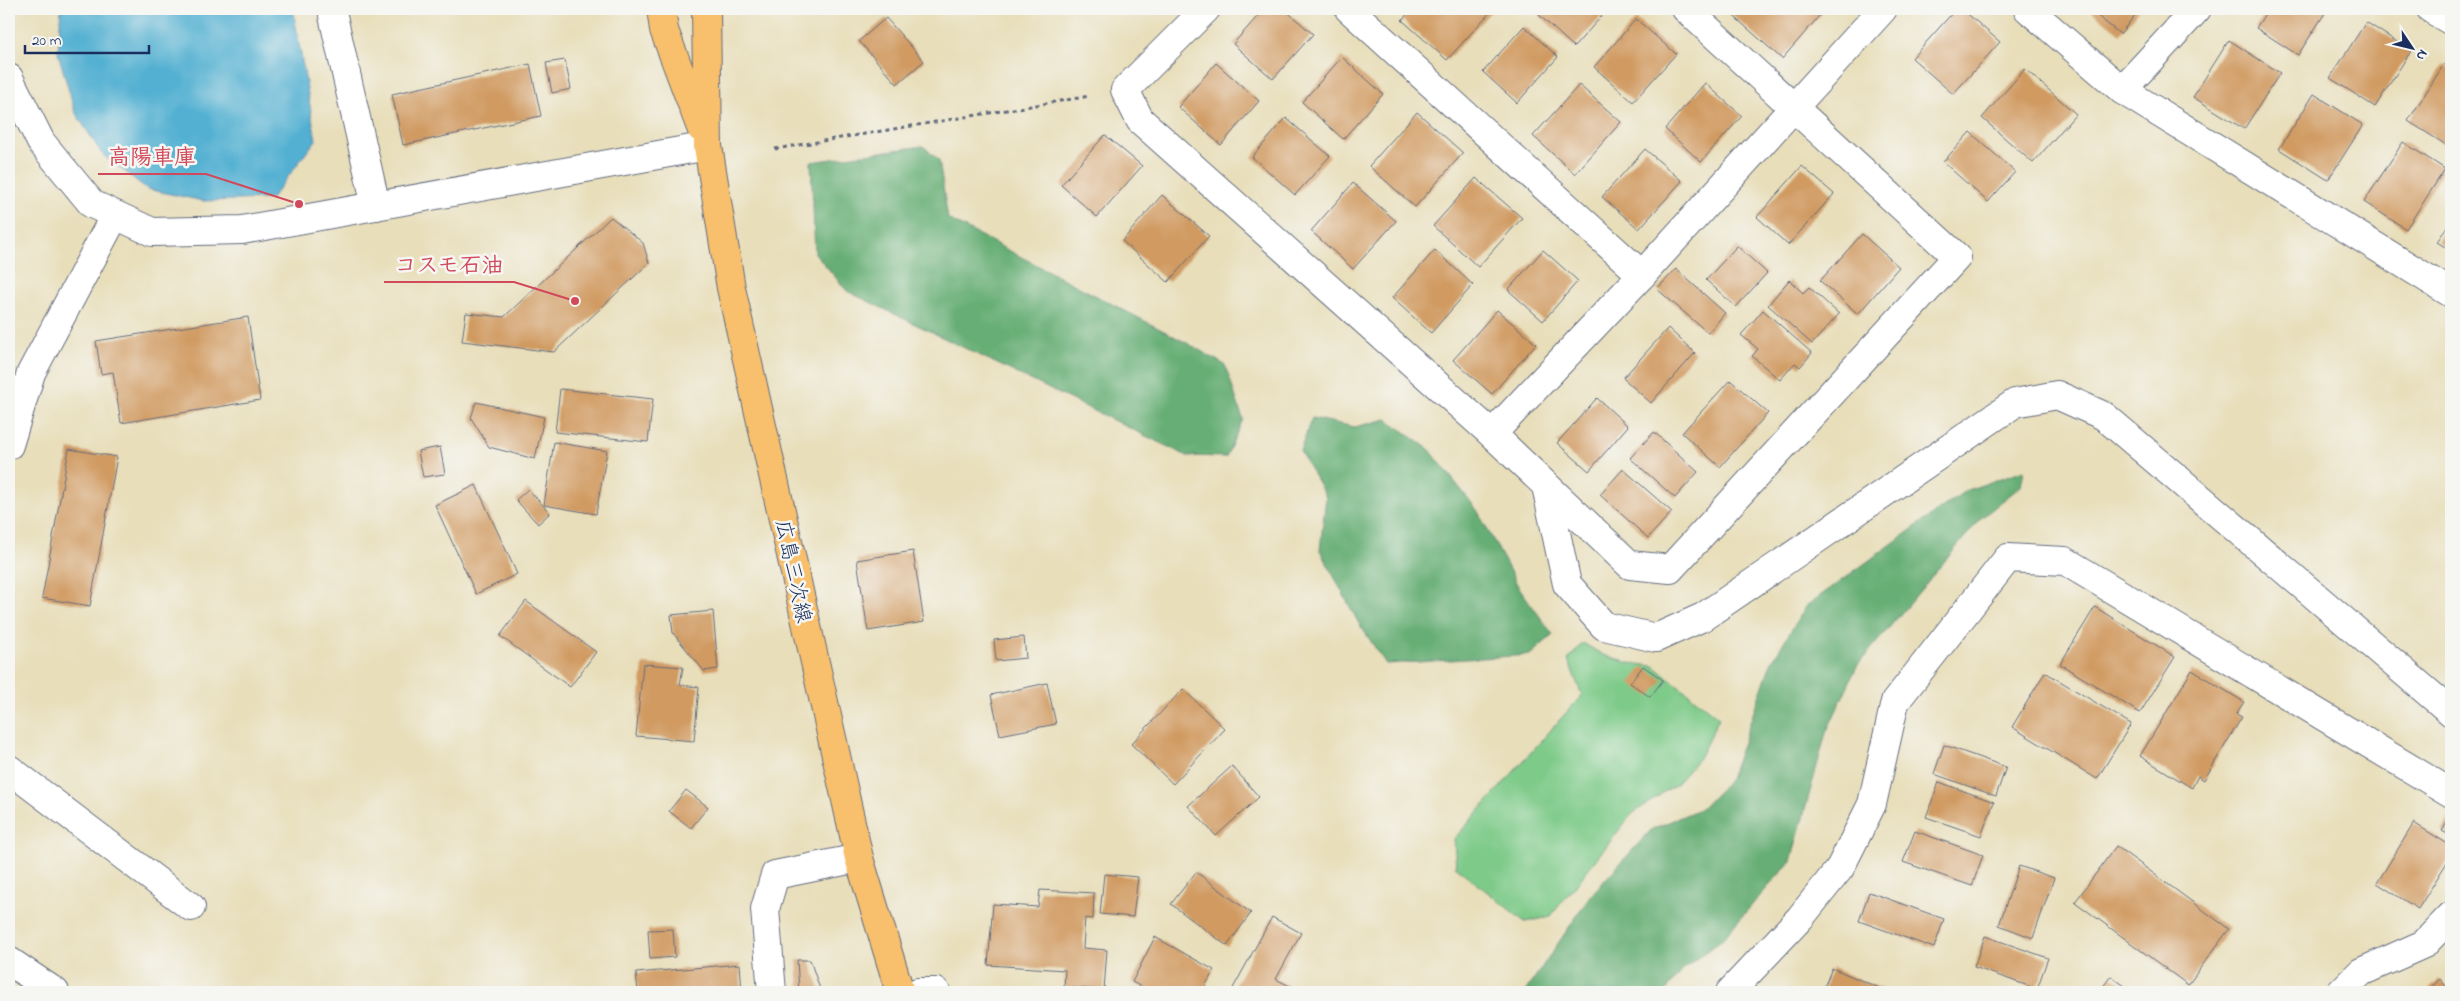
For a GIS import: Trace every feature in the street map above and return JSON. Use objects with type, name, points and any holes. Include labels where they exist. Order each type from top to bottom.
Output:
[{"type":"main road","name":"広島三次線","points":[[661,9],[664,30],[708,146]]},
{"type":"main road","name":"広島三次線","points":[[706,9],[708,146],[731,288],[859,858],[900,992]]},
{"type":"street","points":[[1206,9],[1125,90],[1140,120],[1492,434],[1630,565],[1670,569],[1958,257],[1686,9]]},
{"type":"street","points":[[1349,9],[1642,275]]},
{"type":"street","points":[[1492,434],[1642,275],[1883,9]]},
{"type":"street","points":[[2028,9],[2122,90],[2451,293]]},
{"type":"street","points":[[2122,90],[2197,9]]},
{"type":"street","points":[[2431,9],[2451,21]]},
{"type":"street","points":[[333,16],[376,206]]},
{"type":"street","points":[[9,78],[41,142],[92,204],[152,232],[242,230],[708,146]]},
{"type":"street","points":[[9,445],[32,373],[115,215]]},
{"type":"street","points":[[1546,486],[1567,584],[1604,626],[1656,638],[1703,616],[2015,403],[2057,395],[2104,416],[2451,712]]},
{"type":"street","points":[[1730,992],[1800,918],[1840,868],[1872,804],[1895,702],[2008,558],[2065,561],[2451,793]]},
{"type":"street","points":[[9,769],[191,907]]},
{"type":"street","points":[[772,992],[765,909],[775,876],[859,858]]},
{"type":"street","points":[[2341,992],[2361,972],[2424,944],[2451,916]]},
{"type":"street","points":[[9,961],[55,992]]},
{"type":"street","points":[[918,992],[936,992]]},
{"type":"path","points":[[775,150],[1091,96]]},
{"type":"green space","points":[[923,146],[939,160],[948,219],[1187,343],[1225,365],[1243,419],[1226,457],[1187,456],[847,291],[815,253],[811,162]]},
{"type":"green space","points":[[1312,418],[1355,427],[1387,419],[1430,450],[1477,510],[1518,586],[1553,635],[1530,655],[1386,664],[1358,622],[1320,550],[1326,497],[1300,451]]},
{"type":"green space","points":[[2024,470],[2021,486],[1980,519],[1857,666],[1826,733],[1791,861],[1721,940],[1683,969],[1665,992],[1525,992],[1591,895],[1652,829],[1702,808],[1730,779],[1771,663],[1806,606],[1965,491]]},
{"type":"green space","points":[[1583,643],[1603,655],[1629,663],[1654,666],[1719,718],[1699,758],[1676,784],[1632,814],[1550,917],[1525,922],[1456,867],[1454,839],[1582,695],[1568,660]]},
{"type":"water","points":[[61,9],[293,9],[316,140],[271,199],[203,201],[147,189],[102,154],[75,112],[58,53]]},
{"type":"building","points":[[1264,9],[1284,9],[1313,34],[1273,79],[1233,44]]},
{"type":"building","points":[[1412,9],[1493,9],[1447,60],[1402,20]]},
{"type":"building","points":[[1544,9],[1608,9],[1574,47],[1539,15]]},
{"type":"building","points":[[1730,9],[1815,9],[1821,14],[1782,59],[1728,11]]},
{"type":"building","points":[[1956,9],[1962,9],[2000,42],[1953,94],[1912,58]]},
{"type":"building","points":[[2089,9],[2140,9],[2120,34]]},
{"type":"building","points":[[2268,9],[2327,10],[2298,55],[2256,28]]},
{"type":"building","points":[[886,18],[924,61],[897,84],[859,41]]},
{"type":"building","points":[[1636,19],[1676,54],[1633,102],[1594,67]]},
{"type":"building","points":[[2366,22],[2411,51],[2375,107],[2330,78]]},
{"type":"building","points":[[1524,26],[1558,57],[1517,103],[1483,72]]},
{"type":"building","points":[[2229,40],[2280,73],[2244,129],[2193,97]]},
{"type":"building","points":[[1342,57],[1383,94],[1343,139],[1302,102]]},
{"type":"building","points":[[565,60],[571,89],[552,93],[546,63]]},
{"type":"building","points":[[1216,63],[1259,101],[1221,145],[1178,107]]},
{"type":"building","points":[[530,64],[541,116],[403,145],[392,94]]},
{"type":"building","points":[[2444,64],[2451,69],[2451,148],[2408,121]]},
{"type":"building","points":[[2025,69],[2076,114],[2033,163],[1982,118]]},
{"type":"building","points":[[1705,83],[1742,116],[1701,162],[1665,129]]},
{"type":"building","points":[[1579,85],[1621,122],[1575,174],[1533,136]]},
{"type":"building","points":[[2314,94],[2363,125],[2328,180],[2279,149]]},
{"type":"building","points":[[1417,112],[1463,153],[1415,207],[1369,166]]},
{"type":"building","points":[[1286,118],[1330,156],[1295,195],[1252,157]]},
{"type":"building","points":[[1970,132],[2015,172],[1988,202],[1943,162]]},
{"type":"building","points":[[1105,135],[1142,166],[1097,217],[1061,185]]},
{"type":"building","points":[[2403,142],[2445,169],[2406,229],[2364,202]]},
{"type":"building","points":[[1645,149],[1682,181],[1639,229],[1602,197]]},
{"type":"building","points":[[1802,166],[1834,194],[1788,245],[1757,217]]},
{"type":"building","points":[[1476,178],[1522,218],[1478,267],[1433,226]]},
{"type":"building","points":[[1353,183],[1396,221],[1353,269],[1311,231]]},
{"type":"building","points":[[1162,195],[1209,236],[1168,282],[1122,241]]},
{"type":"building","points":[[611,217],[643,243],[649,263],[554,352],[462,341],[466,313],[504,317]]},
{"type":"building","points":[[2451,220],[2451,251],[2437,242]]},
{"type":"building","points":[[1862,234],[1899,267],[1858,314],[1820,281]]},
{"type":"building","points":[[1737,246],[1767,273],[1736,307],[1706,280]]},
{"type":"building","points":[[1435,250],[1473,285],[1431,333],[1392,298]]},
{"type":"building","points":[[1543,250],[1578,281],[1543,321],[1508,290]]},
{"type":"building","points":[[1676,269],[1725,313],[1708,333],[1657,289]]},
{"type":"building","points":[[1789,280],[1803,293],[1809,287],[1839,314],[1812,344],[1768,305]]},
{"type":"building","points":[[1497,310],[1536,344],[1492,394],[1453,360]]},
{"type":"building","points":[[1763,310],[1812,353],[1800,367],[1795,363],[1780,380],[1752,356],[1758,349],[1741,335]]},
{"type":"building","points":[[248,317],[260,400],[121,423],[113,372],[101,374],[96,341]]},
{"type":"building","points":[[1668,328],[1695,353],[1651,403],[1623,378]]},
{"type":"building","points":[[1730,380],[1768,413],[1720,467],[1682,433]]},
{"type":"building","points":[[560,389],[653,399],[648,442],[555,432]]},
{"type":"building","points":[[1597,398],[1628,426],[1589,471],[1557,443]]},
{"type":"building","points":[[476,402],[544,417],[535,459],[489,447],[471,418]]},
{"type":"building","points":[[1654,432],[1698,472],[1675,498],[1630,458]]},
{"type":"building","points":[[554,442],[607,451],[596,514],[544,505]]},
{"type":"building","points":[[440,447],[445,474],[423,477],[418,451]]},
{"type":"building","points":[[69,449],[117,457],[90,606],[42,598]]},
{"type":"building","points":[[1623,469],[1672,512],[1648,538],[1600,495]]},
{"type":"building","points":[[476,485],[517,574],[476,594],[435,505]]},
{"type":"building","points":[[528,489],[550,513],[538,524],[516,500]]},
{"type":"building","points":[[913,551],[924,622],[868,631],[857,560]]},
{"type":"building","points":[[526,601],[596,652],[570,687],[500,636]]},
{"type":"building","points":[[2095,607],[2175,657],[2140,713],[2060,664]]},
{"type":"building","points":[[713,611],[718,669],[704,671],[673,633],[671,615]]},
{"type":"building","points":[[1024,637],[1026,658],[996,661],[994,640]]},
{"type":"building","points":[[643,664],[683,667],[680,685],[699,687],[694,741],[636,736]]},
{"type":"building","points":[[1643,666],[1663,680],[1650,697],[1630,683]]},
{"type":"building","points":[[2192,670],[2244,702],[2236,714],[2242,717],[2204,780],[2198,776],[2192,788],[2140,756]]},
{"type":"building","points":[[2045,672],[2131,724],[2097,779],[2012,727]]},
{"type":"building","points":[[1047,683],[1056,724],[1000,735],[991,695]]},
{"type":"building","points":[[1183,689],[1225,729],[1173,784],[1131,744]]},
{"type":"building","points":[[1944,745],[2006,767],[1996,796],[1934,774]]},
{"type":"building","points":[[1232,766],[1259,797],[1216,836],[1188,806]]},
{"type":"building","points":[[1939,782],[1994,802],[1981,836],[1926,817]]},
{"type":"building","points":[[686,790],[708,807],[691,828],[669,811]]},
{"type":"building","points":[[2451,815],[2451,836],[2442,831]]},
{"type":"building","points":[[2414,823],[2451,846],[2451,856],[2418,909],[2377,883]]},
{"type":"building","points":[[1915,831],[1983,855],[1972,886],[1903,862]]},
{"type":"building","points":[[2116,846],[2229,929],[2188,985],[2075,902]]},
{"type":"building","points":[[2019,866],[2054,878],[2033,938],[1999,925]]},
{"type":"building","points":[[1196,872],[1251,913],[1227,946],[1171,904]]},
{"type":"building","points":[[1104,874],[1138,877],[1133,917],[1100,914]]},
{"type":"building","points":[[1040,890],[1094,893],[1093,919],[1085,918],[1083,948],[1107,950],[1104,990],[1064,987],[1065,970],[988,965],[993,904],[1038,907]]},
{"type":"building","points":[[1869,892],[1944,919],[1934,948],[1859,921]]},
{"type":"building","points":[[1272,917],[1301,933],[1276,979],[1301,992],[1231,992]]},
{"type":"building","points":[[673,929],[675,957],[650,959],[648,930]]},
{"type":"building","points":[[1985,936],[2048,958],[2037,989],[1974,967]]},
{"type":"building","points":[[1155,937],[1214,970],[1202,992],[1151,992],[1132,982]]},
{"type":"building","points":[[797,960],[810,960],[821,992],[799,992]]},
{"type":"building","points":[[740,964],[742,992],[638,992],[636,973]]},
{"type":"building","points":[[1832,968],[1889,992],[1822,992]]},
{"type":"building","points":[[2111,976],[2133,992],[2099,992]]},
{"type":"building","points":[[2440,979],[2451,992],[2426,992]]},
{"type":"place","name":"高陽車庫","points":[[299,204]]},
{"type":"place","name":"コスモ石油","points":[[575,301]]}]
